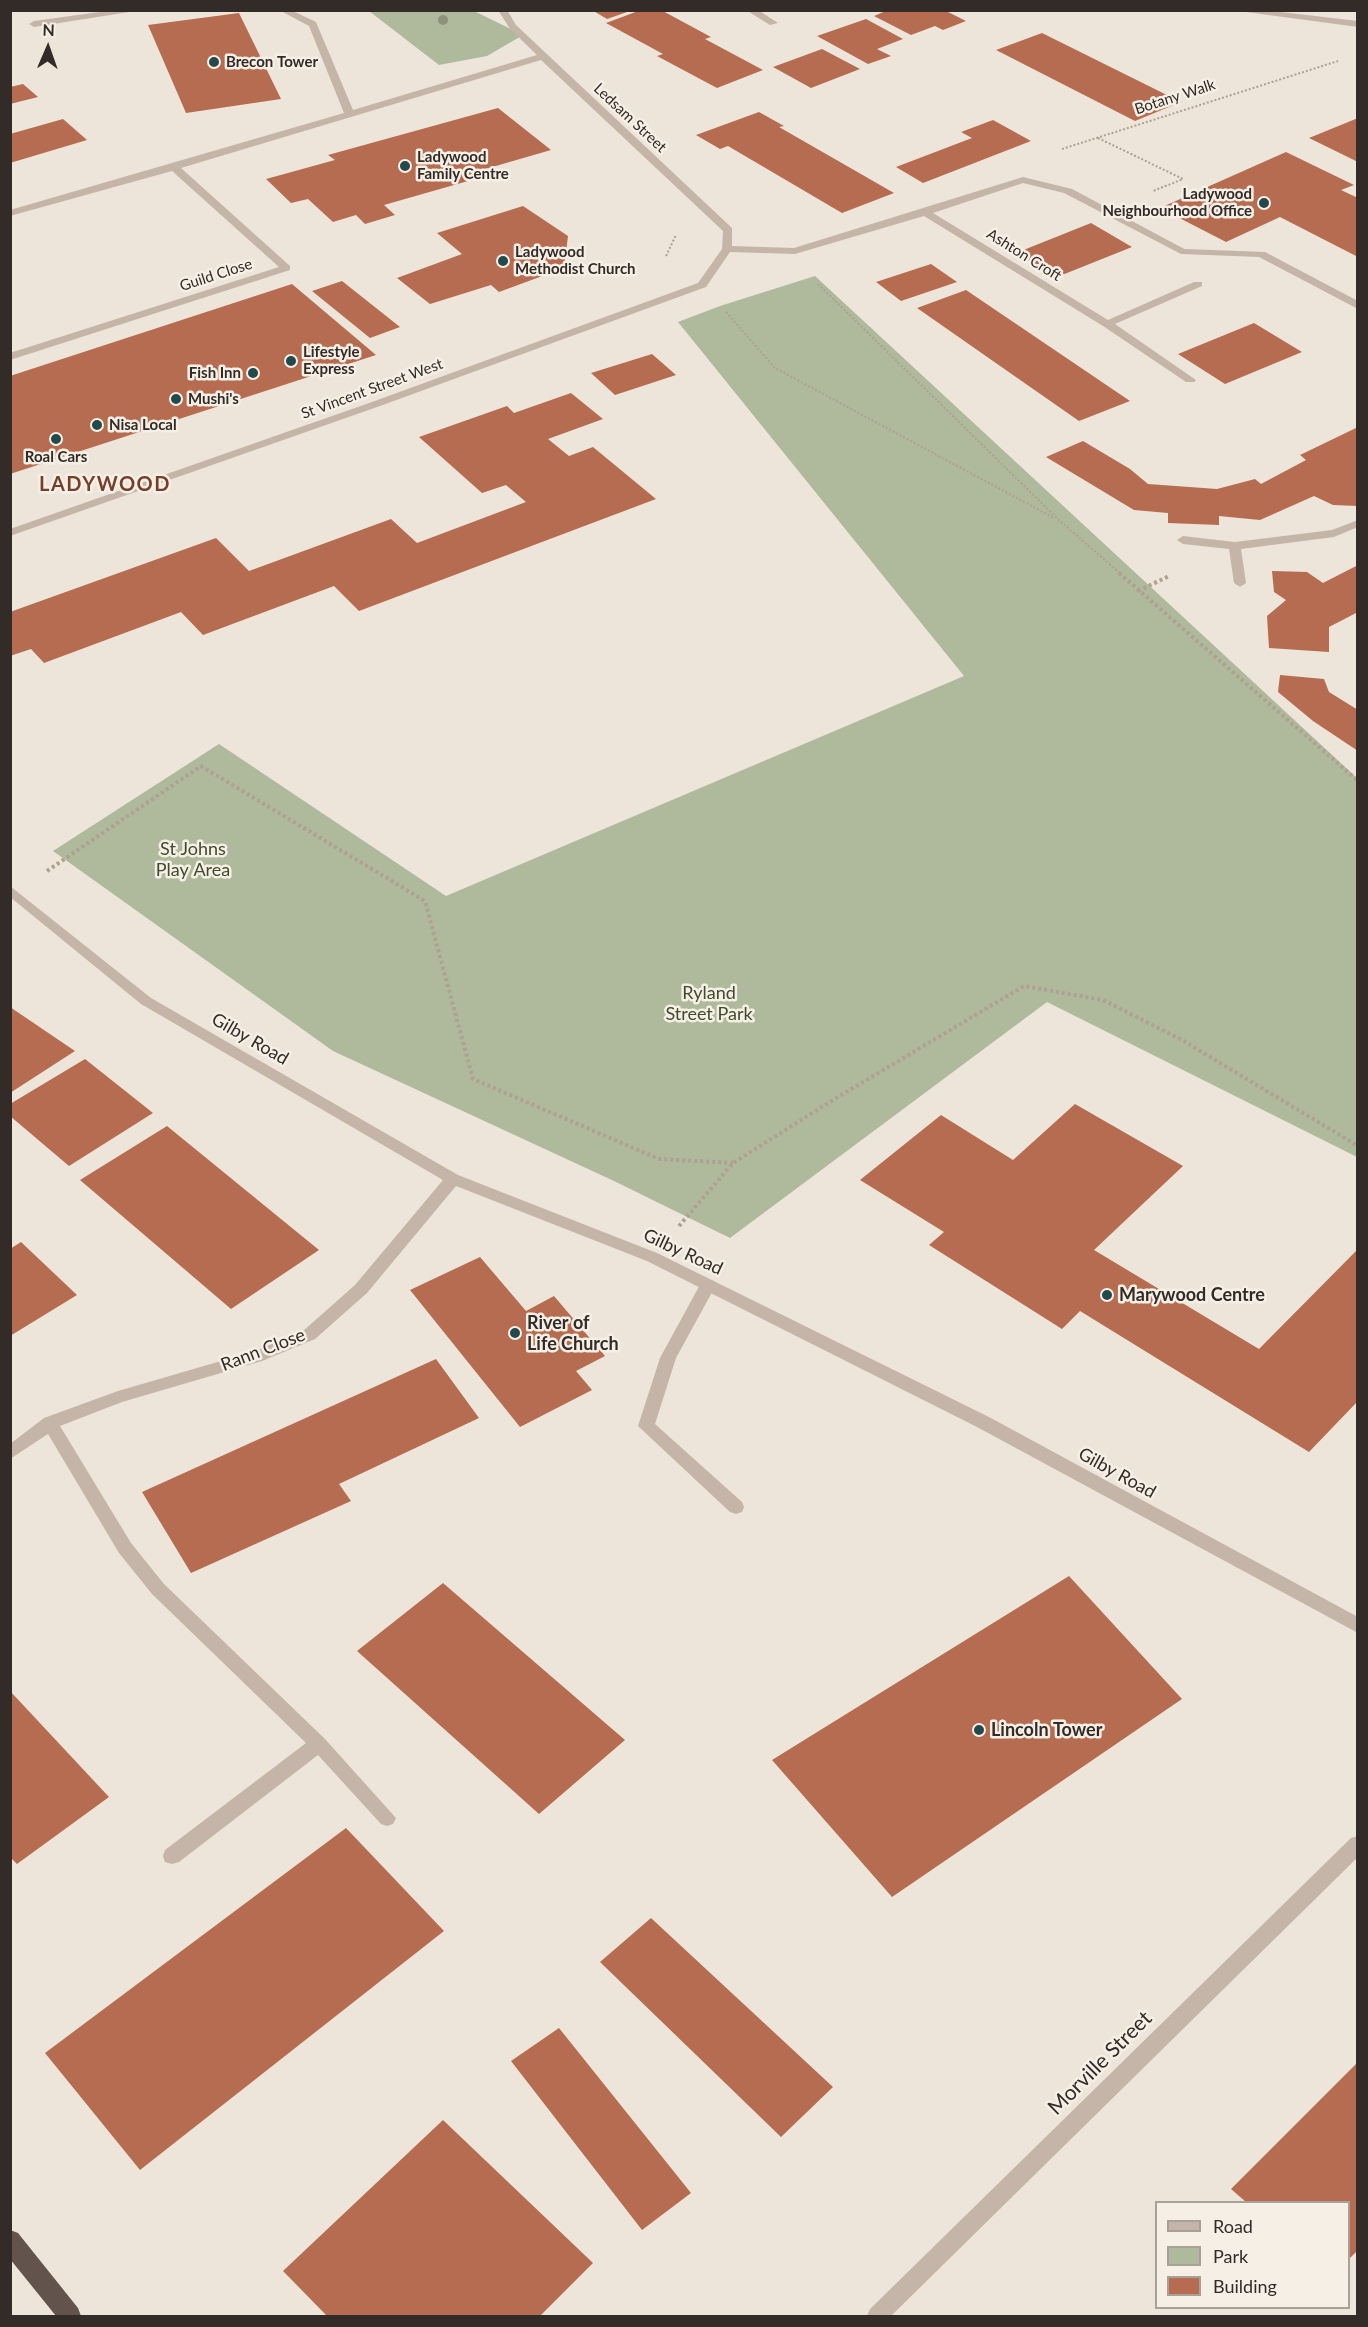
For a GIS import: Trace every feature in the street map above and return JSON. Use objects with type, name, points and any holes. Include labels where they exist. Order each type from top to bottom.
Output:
[{"type":"highway","points":[[10,2241],[70,2316]]},
{"type":"street","points":[[34,24],[138,10]]},
{"type":"street","points":[[283,10],[313,24],[349,113]]},
{"type":"street","name":"Ledsam Street","points":[[502,10],[513,27],[728,230],[727,249]]},
{"type":"street","points":[[750,10],[773,22]]},
{"type":"street","points":[[1234,10],[1358,24]]},
{"type":"street","points":[[10,213],[174,167],[543,56]]},
{"type":"street","name":"Guild Close","points":[[10,357],[286,268],[174,167]]},
{"type":"street","points":[[727,249],[795,251],[1023,180],[1068,191],[1185,252],[1261,254],[1358,306]]},
{"type":"street","name":"Ashton Croft","points":[[926,212],[1107,324],[1190,380]]},
{"type":"street","name":"St Vincent Street West","points":[[10,533],[376,404],[702,285],[727,249]]},
{"type":"street","points":[[1107,324],[1198,284]]},
{"type":"street","points":[[1183,540],[1235,546],[1334,533],[1358,523]]},
{"type":"street","points":[[1235,546],[1240,583]]},
{"type":"street","name":"Gilby Road","points":[[12,892],[146,1001],[453,1179],[652,1257],[983,1422],[1358,1626]]},
{"type":"street","name":"Rann Close","points":[[10,1453],[50,1423],[118,1397],[256,1357],[309,1335],[361,1289],[453,1179]]},
{"type":"street","points":[[708,1285],[668,1358],[646,1426],[736,1507]]},
{"type":"street","points":[[50,1423],[125,1548],[158,1589],[319,1744],[387,1818]]},
{"type":"street","points":[[172,1856],[319,1744]]},
{"type":"street","name":"Morville Street","points":[[877,2316],[1358,1844]]},
{"type":"path","name":"Botany Walk","points":[[1055,151],[1346,59]]},
{"type":"path","points":[[1097,138],[1184,179],[1105,209]]},
{"type":"path","points":[[795,251],[820,287],[1060,521],[1358,782]]},
{"type":"path","points":[[720,306],[775,368],[1060,521]]},
{"type":"path","points":[[12,892],[201,766],[425,902],[473,1079],[659,1159],[733,1163]]},
{"type":"path","points":[[652,1257],[733,1163],[833,1100],[1024,986],[1103,1000],[1182,1040],[1358,1146]]},
{"type":"green space","points":[[369,11],[474,11],[523,35],[487,56],[439,65]]},
{"type":"green space","name":"Ryland Street Park","points":[[815,276],[1357,778],[1357,1157],[1047,1002],[730,1238],[614,1181],[333,1051],[53,851],[219,744],[446,896],[964,676],[678,322]]},
{"type":"building","points":[[592,10],[629,10],[630,11],[607,19]]},
{"type":"building","points":[[641,10],[661,10],[711,37],[705,39],[763,70],[717,88],[657,56],[663,54],[606,23]]},
{"type":"building","points":[[888,10],[944,10],[966,21],[943,30],[935,26],[911,35],[874,16]]},
{"type":"building","name":"Brecon Tower","points":[[239,13],[281,99],[186,113],[148,25]]},
{"type":"building","points":[[866,19],[903,39],[877,49],[891,56],[868,64],[817,36]]},
{"type":"building","points":[[1042,33],[1181,102],[1135,121],[996,50]]},
{"type":"building","points":[[822,49],[860,69],[811,88],[773,67]]},
{"type":"building","points":[[23,84],[38,97],[10,104],[10,87]]},
{"type":"building","name":"Ladywood Family Centre","points":[[498,108],[551,150],[475,172],[482,177],[384,205],[395,215],[365,224],[356,215],[333,222],[308,199],[291,203],[266,179],[335,160],[328,155]]},
{"type":"building","points":[[759,112],[784,126],[779,127],[894,193],[842,213],[728,146],[720,149],[696,135]]},
{"type":"building","points":[[1358,118],[1358,162],[1309,138]]},
{"type":"building","points":[[63,119],[87,140],[10,163],[10,134]]},
{"type":"building","points":[[993,120],[1031,141],[923,183],[896,167],[972,138],[961,132]]},
{"type":"building","name":"Ladywood Neighbourhood Office","points":[[1286,152],[1354,185],[1341,190],[1358,198],[1358,257],[1280,217],[1226,242],[1160,208]]},
{"type":"building","name":"Ladywood Methodist Church","points":[[523,206],[568,236],[564,268],[499,292],[491,285],[430,304],[397,278],[462,254],[437,233]]},
{"type":"building","points":[[1091,223],[1132,247],[1057,277],[1016,253]]},
{"type":"building","points":[[931,264],[957,282],[901,301],[876,282]]},
{"type":"building","points":[[342,281],[400,327],[370,338],[312,291]]},
{"type":"building","points":[[292,284],[376,355],[10,474],[10,376]]},
{"type":"building","points":[[966,290],[1130,401],[1079,421],[917,308]]},
{"type":"building","points":[[1254,323],[1302,352],[1225,384],[1178,354]]},
{"type":"building","points":[[652,354],[676,375],[615,395],[591,373]]},
{"type":"building","points":[[571,393],[603,419],[548,439],[569,456],[593,447],[656,499],[359,611],[334,586],[203,635],[181,612],[44,663],[31,649],[10,656],[10,612],[216,538],[249,571],[391,519],[417,543],[526,502],[506,485],[482,493],[419,437],[507,406],[514,413]]},
{"type":"building","points":[[1356,428],[1358,506],[1333,505],[1314,496],[1260,520],[1219,516],[1219,525],[1168,523],[1168,513],[1134,510],[1046,457],[1083,441],[1130,469],[1148,484],[1217,489],[1255,479],[1261,484],[1306,460],[1300,455]]},
{"type":"building","points":[[1358,565],[1358,612],[1329,627],[1329,652],[1269,648],[1267,616],[1286,600],[1274,592],[1272,571],[1307,572],[1323,583]]},
{"type":"building","points":[[1280,675],[1324,679],[1329,692],[1358,710],[1358,751],[1313,721],[1278,692]]},
{"type":"building","points":[[10,1007],[75,1051],[10,1093]]},
{"type":"building","points":[[85,1059],[153,1113],[69,1166],[10,1116],[10,1104]]},
{"type":"building","points":[[1075,1104],[1183,1166],[1094,1250],[1259,1349],[1358,1249],[1358,1401],[1309,1452],[1080,1311],[1062,1329],[929,1245],[944,1232],[860,1180],[941,1115],[1013,1160]]},
{"type":"building","points":[[167,1126],[319,1250],[231,1309],[80,1180]]},
{"type":"building","points":[[21,1242],[77,1295],[10,1336],[10,1249]]},
{"type":"building","name":"River of Life Church","points":[[480,1257],[526,1311],[554,1296],[605,1356],[576,1371],[592,1390],[520,1427],[410,1290]]},
{"type":"building","points":[[436,1359],[479,1418],[339,1484],[351,1501],[191,1573],[142,1492]]},
{"type":"building","name":"Lincoln Tower","points":[[1069,1576],[1182,1699],[892,1897],[772,1760]]},
{"type":"building","points":[[443,1583],[625,1740],[539,1814],[357,1651]]},
{"type":"building","points":[[10,1691],[109,1797],[17,1864],[10,1857]]},
{"type":"building","points":[[346,1828],[444,1931],[140,2170],[45,2053]]},
{"type":"building","points":[[651,1918],[833,2087],[781,2137],[600,1962]]},
{"type":"building","points":[[559,2028],[691,2193],[642,2230],[511,2061]]},
{"type":"building","points":[[1358,2062],[1358,2250],[1350,2258],[1350,2201],[1245,2201],[1231,2189]]},
{"type":"building","points":[[443,2120],[593,2263],[540,2316],[327,2316],[283,2271]]},
{"type":"place","name":"Brecon Tower","points":[[214,62]]},
{"type":"place","name":"Ladywood Family Centre","points":[[405,166]]},
{"type":"place","name":"Ladywood Neighbourhood Office","points":[[1264,203]]},
{"type":"place","name":"Ladywood Methodist Church","points":[[503,261]]},
{"type":"place","name":"Lifestyle Express","points":[[291,361]]},
{"type":"place","name":"Fish Inn","points":[[253,373]]},
{"type":"place","name":"Mushi's","points":[[176,399]]},
{"type":"place","name":"Nisa Local","points":[[97,425]]},
{"type":"place","name":"Roal Cars","points":[[56,439]]},
{"type":"place","name":"Marywood Centre","points":[[1107,1295]]},
{"type":"place","name":"River of Life Church","points":[[515,1333]]},
{"type":"place","name":"Lincoln Tower","points":[[979,1730]]},
{"type":"district","name":"LADYWOOD","points":[[105,485]]},
{"type":"park label","name":"St Johns Play Area","points":[[193,859]]}]
